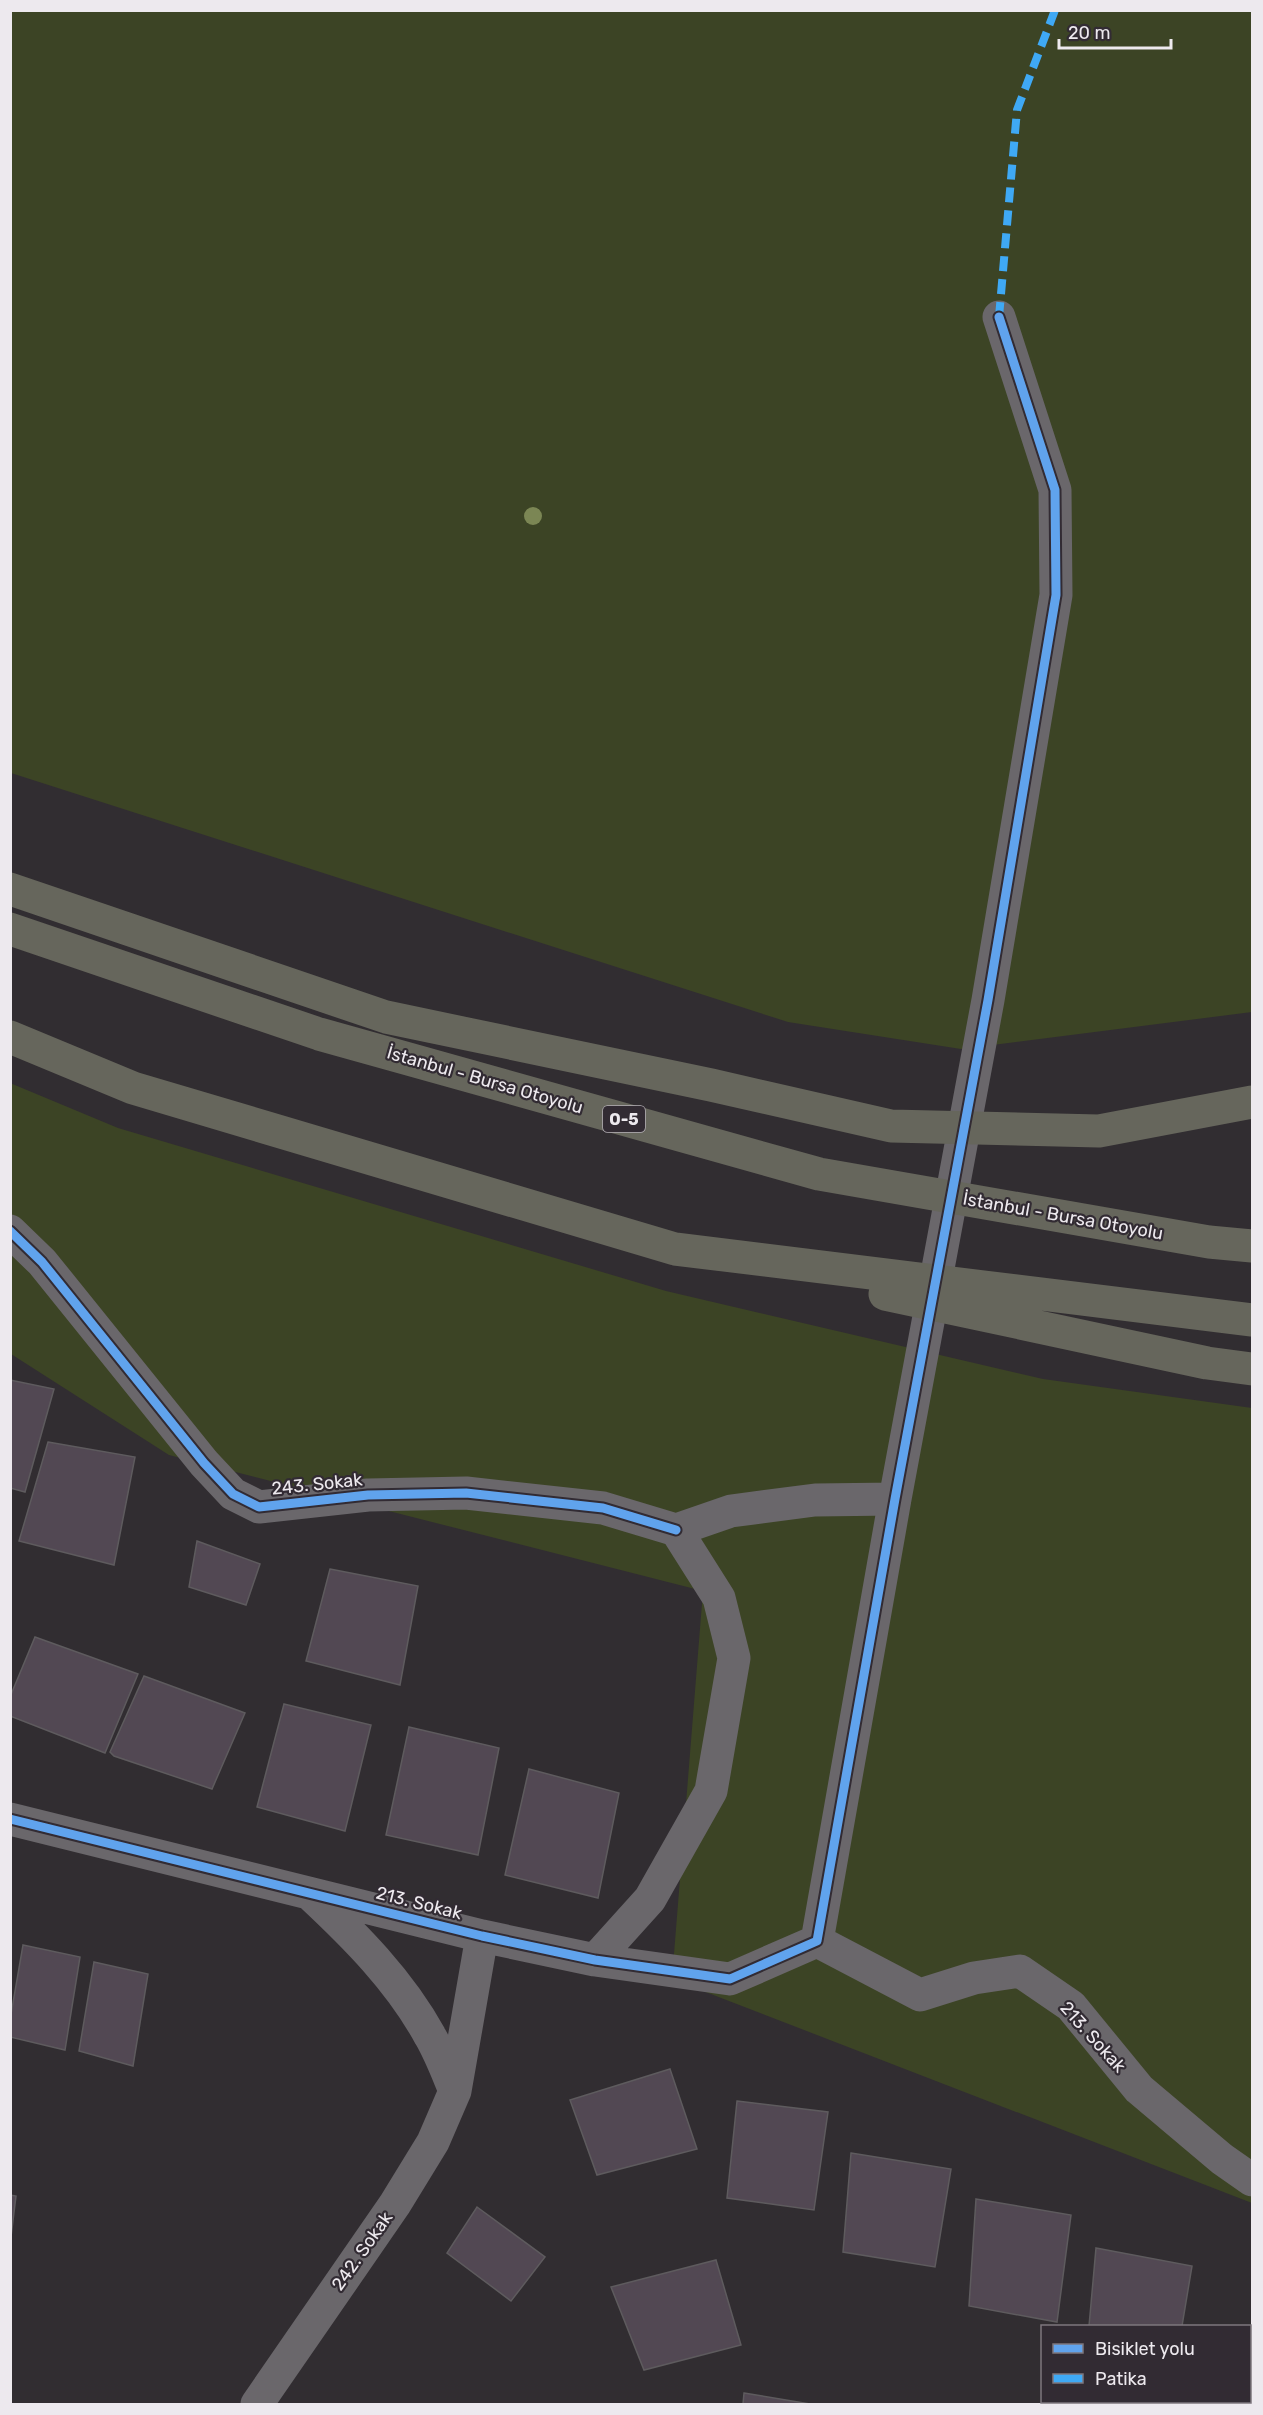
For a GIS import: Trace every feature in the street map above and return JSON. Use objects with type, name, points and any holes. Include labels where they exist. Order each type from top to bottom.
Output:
[{"type":"highway","points":[[10,889],[386,1017],[711,1084],[891,1126],[1099,1131],[1252,1102]]},
{"type":"highway","name":"İstanbul - Bursa Otoyolu","points":[[10,929],[319,1034],[819,1174],[1197,1240],[1252,1246]]},
{"type":"highway","points":[[10,1037],[132,1088],[675,1249],[1195,1361],[1252,1369]]},
{"type":"highway","points":[[675,1249],[1252,1320]]},
{"type":"street","points":[[816,1941],[988,1000],[1056,595],[1056,490],[999,317]]},
{"type":"street","name":"243. Sokak","points":[[10,1231],[42,1262],[204,1463],[233,1494],[259,1507],[369,1495],[466,1493],[603,1508],[676,1530]]},
{"type":"street","points":[[595,1960],[650,1899],[711,1791],[734,1658],[719,1598],[676,1530],[731,1511],[815,1500],[895,1499]]},
{"type":"street","name":"213. Sokak","points":[[10,1820],[482,1936],[595,1960],[730,1979],[816,1941],[920,1995],[974,1978],[1020,1971],[1071,2006],[1139,2089],[1222,2159],[1252,2180]]},
{"type":"street","points":[[308,1892],[353,1934],[398,1987],[430,2035],[455,2091]]},
{"type":"street","name":"242. Sokak","points":[[257,2404],[395,2204],[433,2142],[455,2091],[482,1936]]},
{"type":"green space","points":[[11,11],[1252,11],[1252,1012],[961,1049],[788,1022],[11,773]]},
{"type":"green space","points":[[10,1083],[118,1128],[666,1291],[1043,1379],[1252,1408],[1252,2203],[672,1979],[703,1591],[169,1455],[11,1354]]},
{"type":"building","points":[[10,1380],[54,1389],[25,1492],[10,1488]]},
{"type":"building","points":[[48,1442],[135,1457],[114,1565],[19,1541]]},
{"type":"building","points":[[197,1541],[260,1564],[246,1605],[189,1587]]},
{"type":"building","points":[[330,1569],[418,1586],[400,1685],[306,1661]]},
{"type":"building","points":[[35,1637],[138,1674],[105,1753],[10,1716],[10,1697]]},
{"type":"building","points":[[144,1676],[245,1713],[212,1789],[114,1756],[110,1752]]},
{"type":"building","points":[[284,1704],[371,1725],[345,1831],[257,1807]]},
{"type":"building","points":[[409,1727],[499,1748],[478,1855],[386,1835]]},
{"type":"building","points":[[529,1769],[619,1793],[598,1898],[505,1875]]},
{"type":"building","points":[[23,1945],[80,1957],[65,2050],[10,2037],[10,2020]]},
{"type":"building","points":[[94,1962],[148,1974],[133,2066],[79,2051]]},
{"type":"building","points":[[670,2069],[697,2149],[597,2175],[570,2100]]},
{"type":"building","points":[[737,2101],[828,2112],[814,2210],[727,2198]]},
{"type":"building","points":[[851,2153],[951,2169],[935,2267],[843,2252]]},
{"type":"building","points":[[10,2195],[16,2196],[10,2245]]},
{"type":"building","points":[[976,2199],[1071,2215],[1057,2322],[969,2306]]},
{"type":"building","points":[[477,2207],[545,2257],[511,2301],[447,2253]]},
{"type":"building","points":[[1096,2248],[1192,2266],[1182,2325],[1089,2325]]},
{"type":"building","points":[[716,2260],[741,2345],[644,2370],[611,2287]]},
{"type":"building","points":[[1252,2338],[1252,2404],[1208,2404],[1251,2403]]},
{"type":"building","points":[[744,2393],[810,2404],[743,2404]]},
{"type":"marked path","points":[[999,317],[1017,110],[1055,10]]},
{"type":"cycle path","points":[[10,1819],[482,1936],[595,1960],[730,1979],[817,1941],[895,1499],[988,1000],[1056,595],[1055,490],[999,317]]},
{"type":"cycle path","points":[[10,1231],[42,1262],[204,1463],[233,1494],[259,1507],[368,1495],[466,1493],[603,1508],[676,1530]]}]
